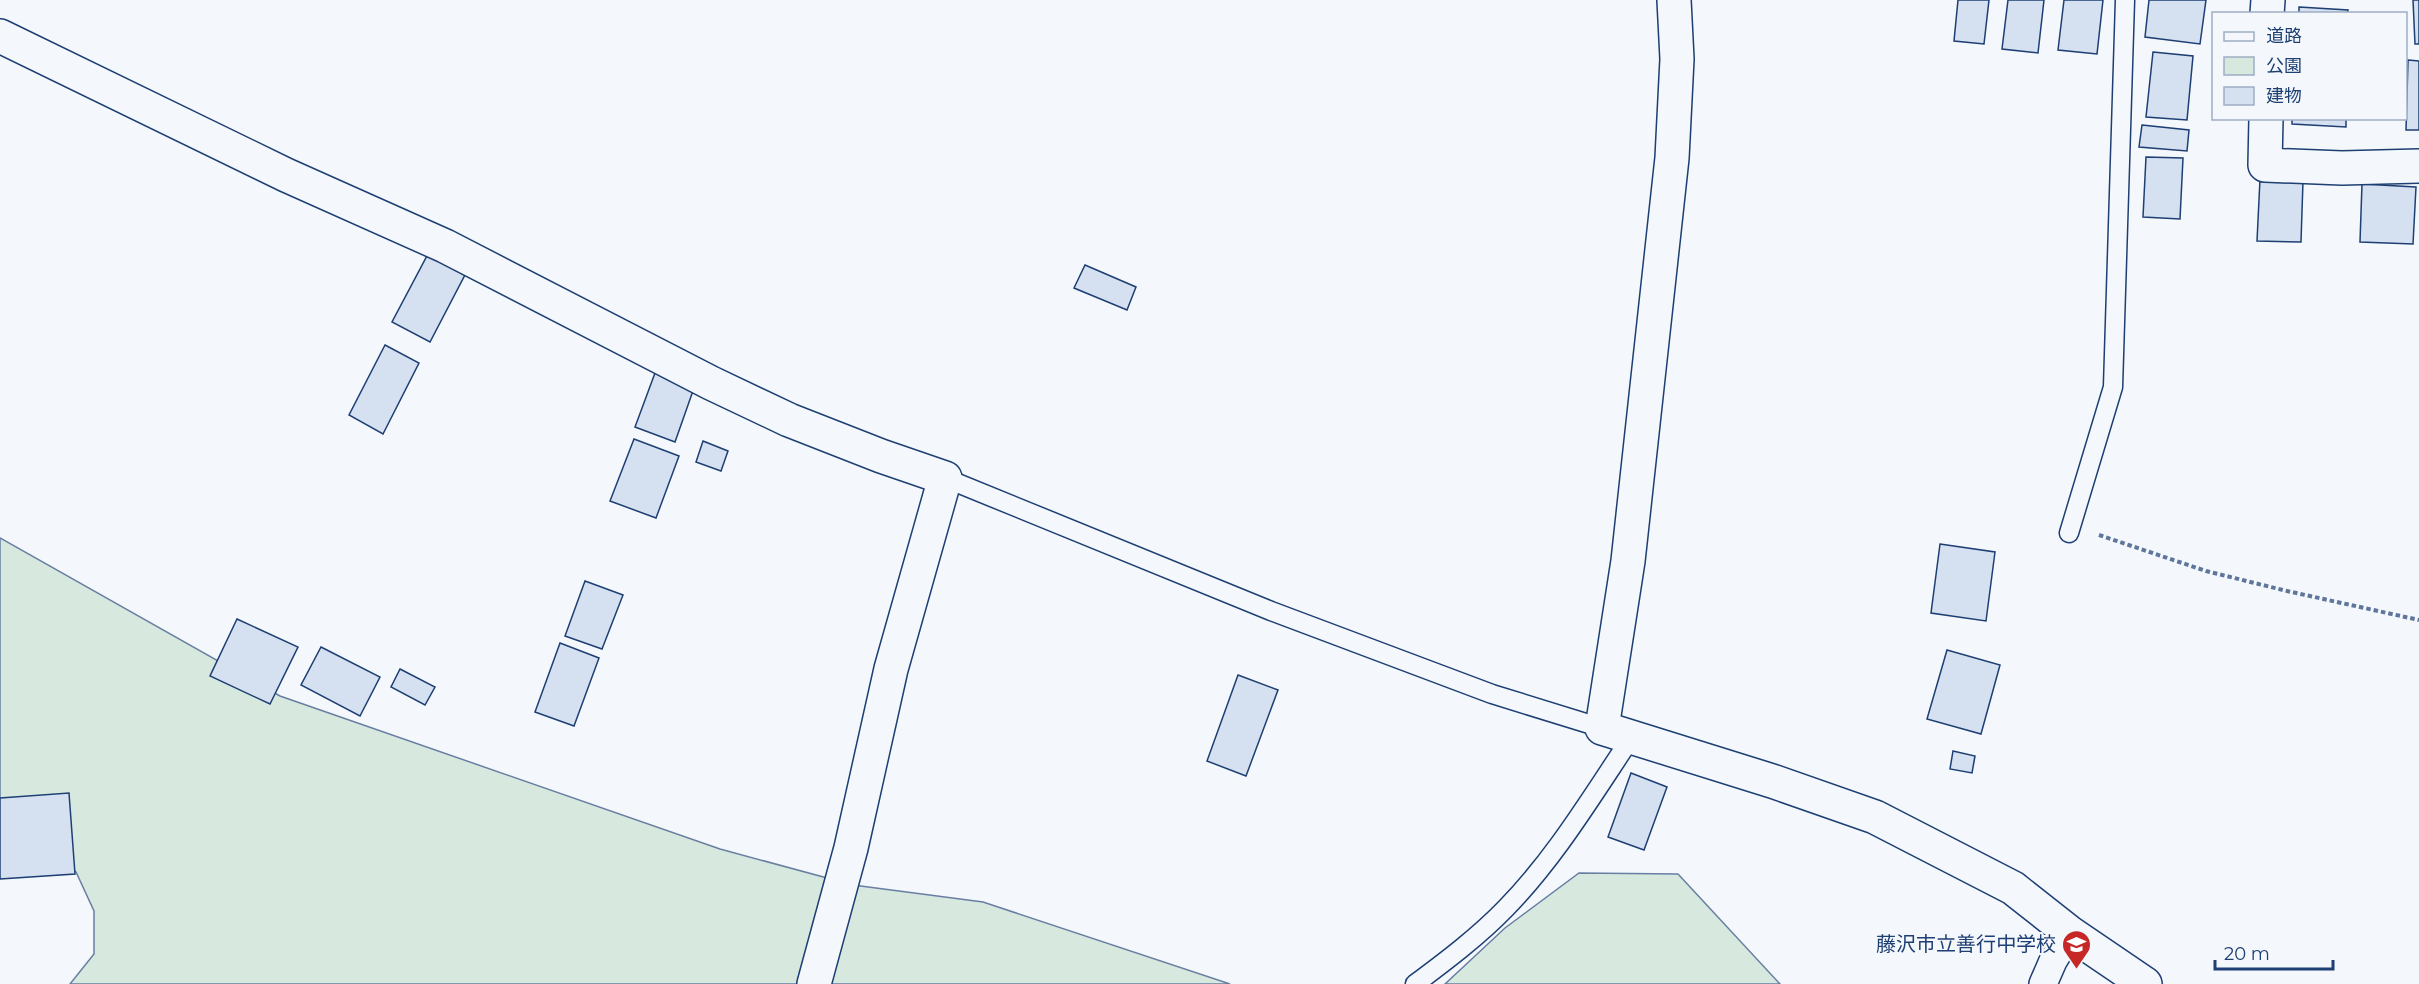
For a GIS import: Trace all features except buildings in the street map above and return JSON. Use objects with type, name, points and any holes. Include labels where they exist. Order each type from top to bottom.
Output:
[{"type":"street","points":[[1674,0],[1677,59],[1672,158],[1628,561],[1616,733],[1772,781],[1875,817],[2013,888],[2070,933],[2145,984]]},
{"type":"street","points":[[0,36],[286,175],[445,246],[711,383],[789,420],[945,478],[891,669],[850,848],[814,984]]},
{"type":"street","points":[[2266,120],[2265,165],[2342,168],[2419,166]]},
{"type":"street","points":[[2043,984],[2053,961],[2070,933]]},
{"type":"lane","points":[[2068,533],[2113,387],[2125,0]]},
{"type":"lane","points":[[945,478],[1293,619],[1491,694],[1616,733],[1562,842],[1506,909],[1443,963],[1414,984]]},
{"type":"path","points":[[2068,533],[2100,536],[2218,574],[2419,620]]},
{"type":"green space","points":[[0,538],[280,696],[720,849],[853,885],[983,902],[1230,984],[70,984],[94,954],[94,911],[76,872],[0,820]]},
{"type":"green space","points":[[1579,873],[1678,874],[1780,984],[1445,984],[1505,928]]},
{"type":"place","name":"藤沢市立善行中学校","points":[[2077,970]]}]
